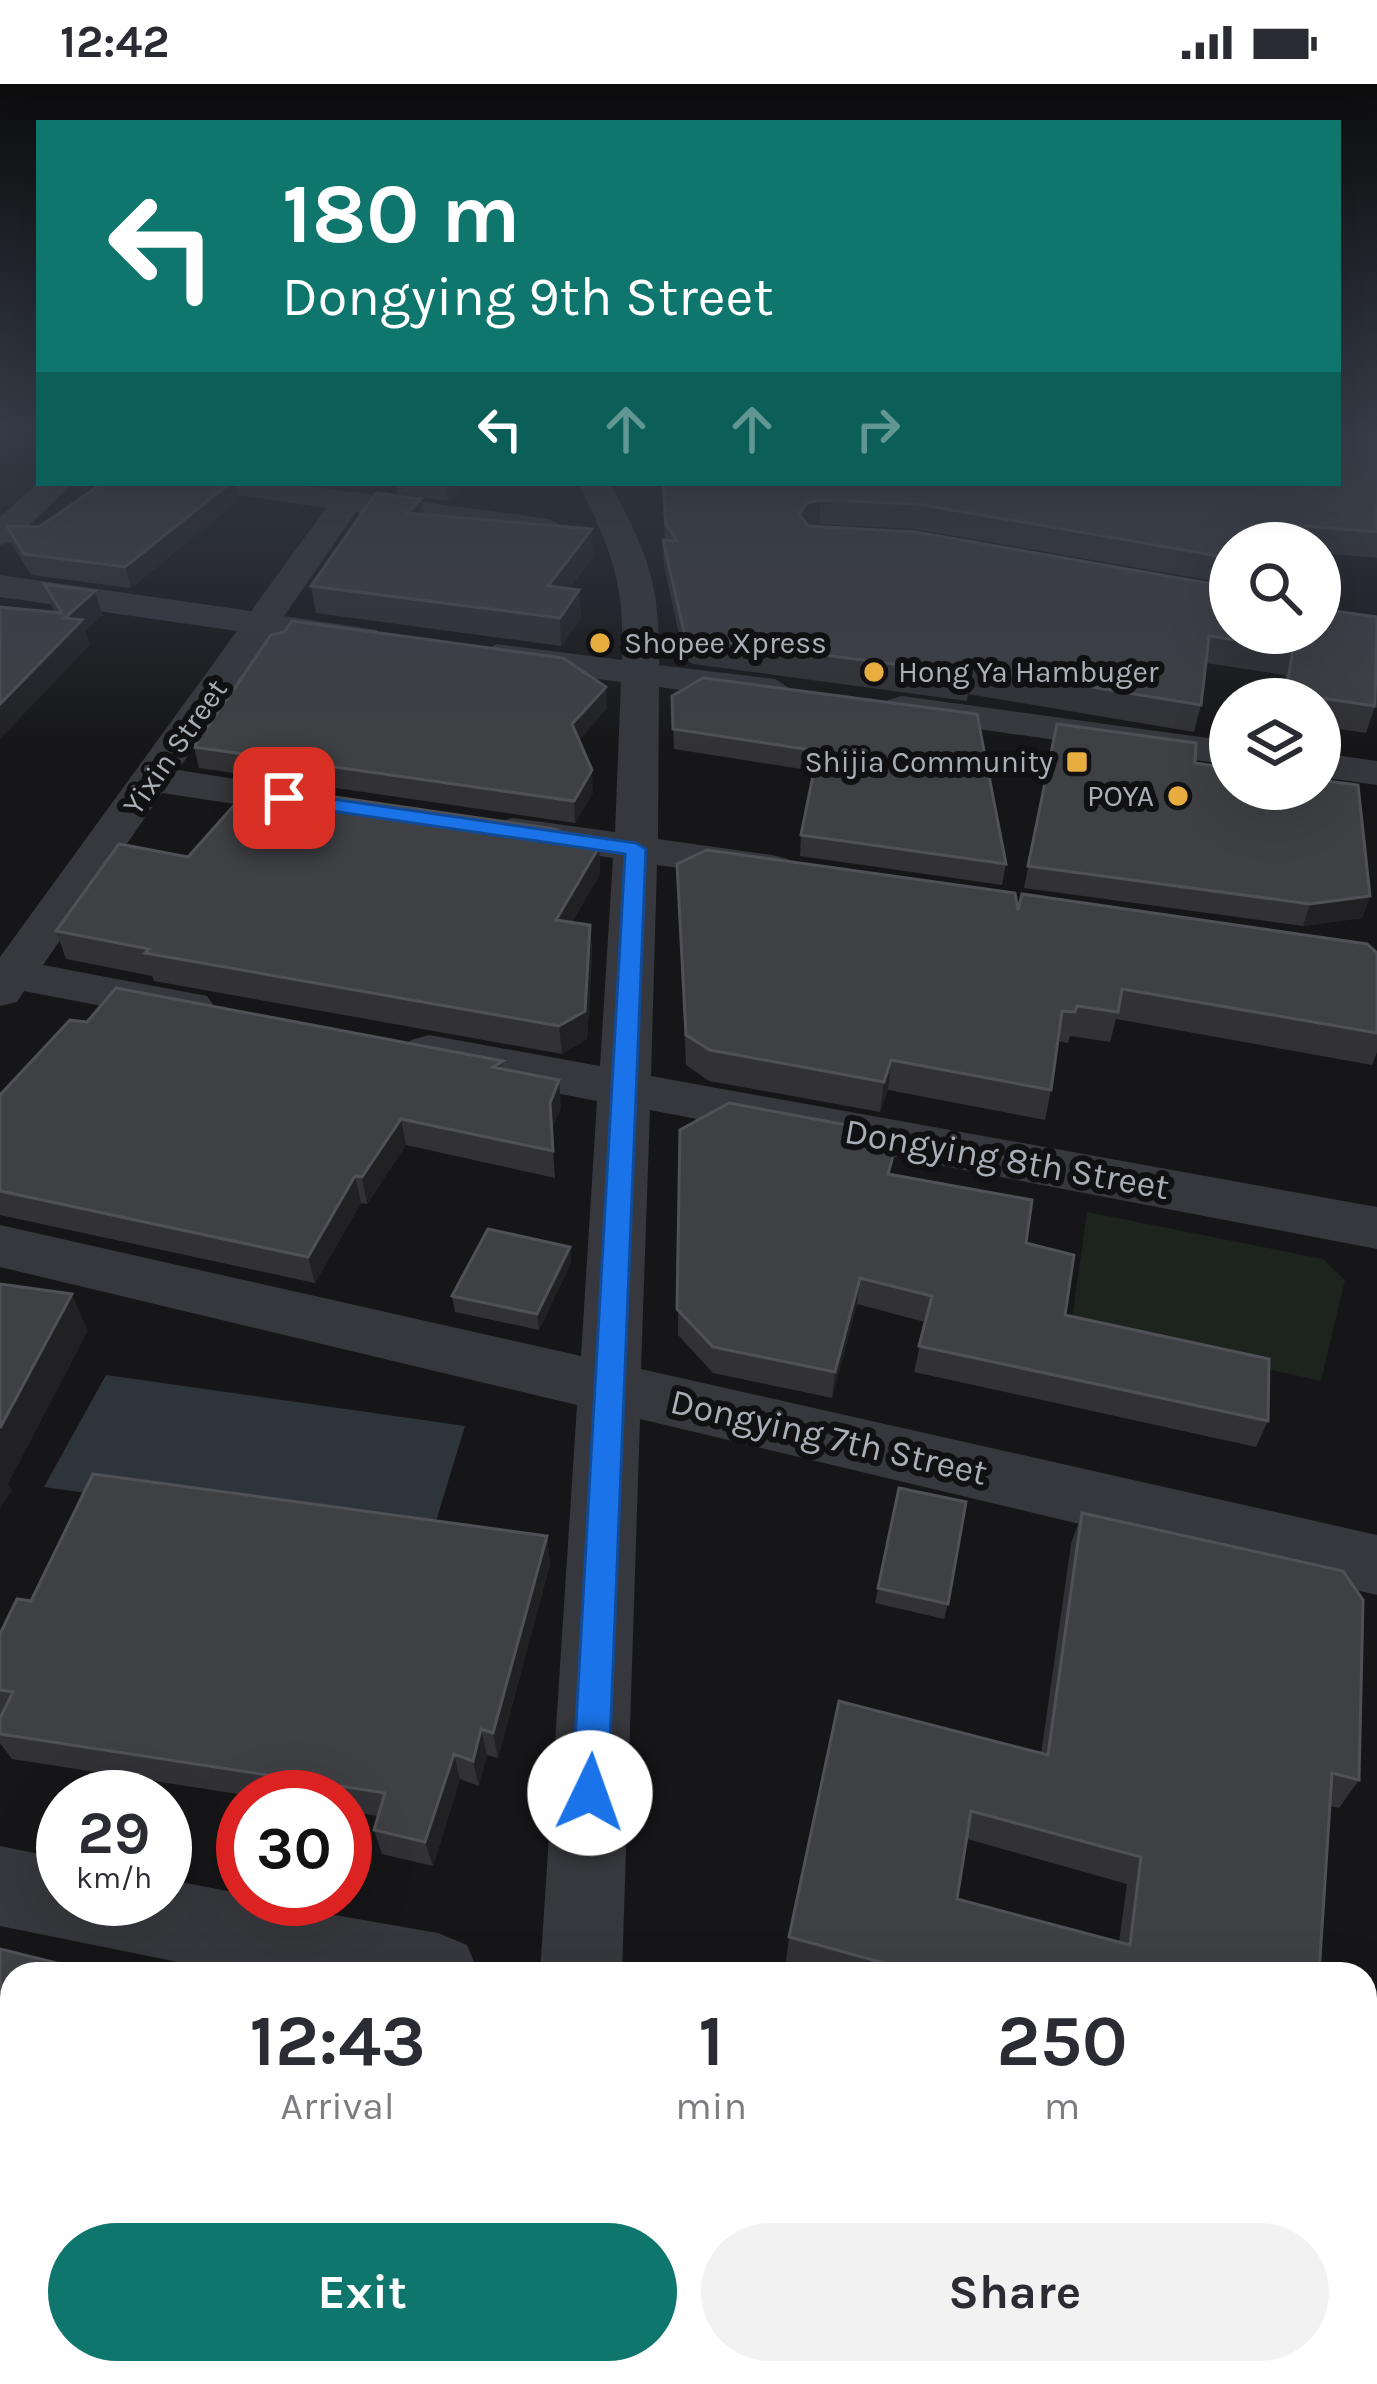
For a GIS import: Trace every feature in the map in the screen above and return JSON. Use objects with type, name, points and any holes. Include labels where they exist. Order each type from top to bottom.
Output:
[{"type":"street","name":"Yixin Street","points":[[4,979],[153,779],[323,536]]},
{"type":"street","points":[[603,536],[623,539]]},
{"type":"street","points":[[582,1962],[636,849],[642,599],[622,536]]},
{"type":"street","points":[[0,586],[402,643]]},
{"type":"street","points":[[449,649],[804,694]]},
{"type":"street","points":[[871,704],[1209,750]]},
{"type":"street","points":[[1341,768],[1377,772]]},
{"type":"street","points":[[153,779],[360,809]]},
{"type":"street","points":[[475,826],[810,873]]},
{"type":"street","points":[[4,979],[247,1018]]},
{"type":"street","name":"Dongying 8th Street","points":[[388,1044],[1377,1228]]},
{"type":"street","name":"Dongying 7th Street","points":[[0,1246],[1377,1565]]},
{"type":"street","points":[[0,1886],[36,1893]]},
{"type":"street","points":[[192,1925],[378,1962]]},
{"type":"shaded area","points":[[1087,1212],[1323,1259],[1345,1280],[1321,1381],[1071,1325]]},
{"type":"shaded area","points":[[106,1375],[465,1426],[430,1541],[44,1487]]},
{"type":"building","points":[[13,536],[163,536],[125,567],[24,554]]},
{"type":"building","points":[[346,536],[586,536],[548,586],[579,590],[560,618],[311,586]]},
{"type":"building","points":[[941,536],[1209,583],[1201,705],[970,667],[971,674],[693,638],[684,632],[663,540]]},
{"type":"building","points":[[1104,536],[1209,536],[1209,554]]},
{"type":"building","points":[[44,584],[95,591],[65,618],[82,620],[0,704],[0,607],[62,613]]},
{"type":"building","points":[[1341,612],[1377,617],[1375,706],[1341,701],[1341,678],[1288,678],[1292,654],[1341,654]]},
{"type":"building","points":[[292,621],[563,658],[606,687],[572,724],[592,770],[574,801],[194,747],[271,635],[284,632]]},
{"type":"building","points":[[703,678],[977,714],[1006,864],[801,835],[818,751],[673,729],[672,696]]},
{"type":"building","points":[[1057,724],[1196,743],[1195,763],[1209,765],[1209,810],[1341,810],[1341,783],[1358,785],[1370,896],[1310,904],[1028,866]]},
{"type":"building","points":[[252,785],[554,829],[599,847],[556,920],[590,925],[585,1011],[559,1026],[145,953],[149,949],[56,931],[119,844],[188,857]]},
{"type":"building","points":[[707,850],[1015,893],[1018,910],[1022,894],[1367,944],[1377,953],[1377,1033],[1122,989],[1118,1012],[1077,1006],[1075,1012],[1062,1011],[1051,1090],[891,1060],[884,1082],[710,1050],[686,1035],[677,864]]},
{"type":"building","points":[[116,988],[503,1061],[493,1067],[559,1080],[550,1103],[553,1151],[401,1119],[362,1177],[355,1176],[308,1257],[0,1191],[0,1095],[70,1020],[87,1022]]},
{"type":"building","points":[[729,1103],[868,1129],[865,1138],[896,1145],[888,1174],[1032,1200],[1026,1243],[1074,1255],[1065,1315],[1269,1359],[1268,1421],[919,1346],[932,1296],[860,1278],[835,1372],[713,1347],[677,1309],[680,1130]]},
{"type":"building","points":[[488,1229],[570,1247],[537,1314],[452,1296]]},
{"type":"building","points":[[0,1284],[72,1294],[0,1428]]},
{"type":"building","points":[[93,1474],[547,1536],[493,1733],[481,1729],[473,1761],[454,1754],[425,1842],[374,1830],[385,1793],[372,1791],[372,1770],[235,1770],[0,1734],[0,1718],[13,1692],[0,1690],[0,1634],[17,1599],[31,1601]]},
{"type":"building","points":[[899,1488],[966,1502],[948,1604],[878,1588]]},
{"type":"building","points":[[1082,1513],[1343,1571],[1363,1600],[1359,1780],[1332,1773],[1320,1962],[880,1962],[789,1937],[839,1701],[1048,1755]],"holes":[[[971,1811],[1141,1857],[1130,1945],[957,1899]]]},
{"type":"building","points":[[0,1949],[53,1962],[0,1962]]},
{"type":"place","name":"Shopee Xpress","points":[[600,643]]},
{"type":"place","name":"Hong Ya Hambuger","points":[[874,672]]},
{"type":"place","name":"Shijia Community","points":[[1077,762]]},
{"type":"place","name":"POYA","points":[[1178,796]]},
{"type":"route","points":[[284,798],[636,849],[590,1793]]}]
